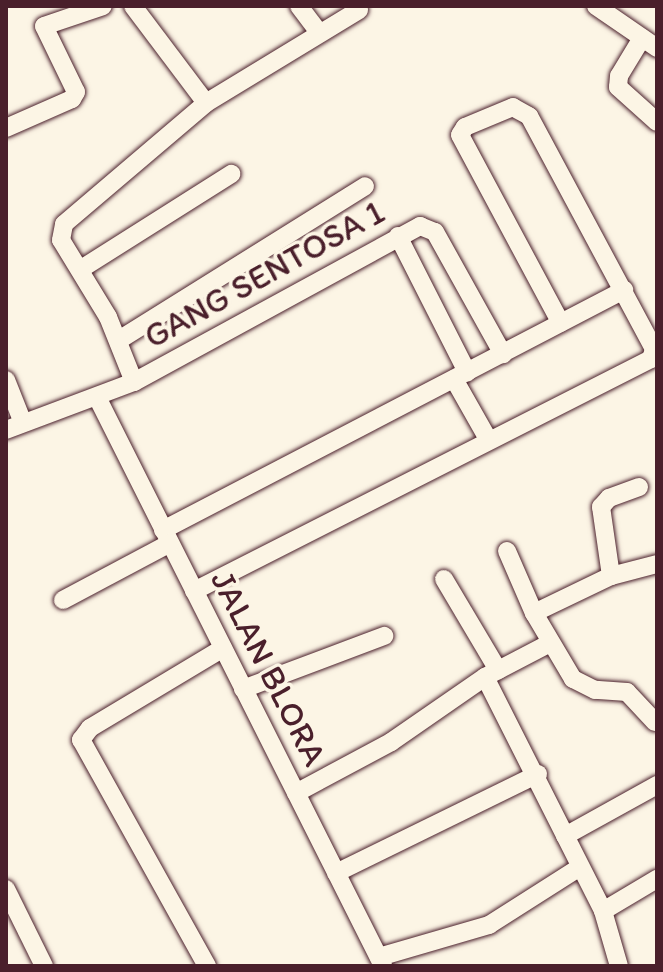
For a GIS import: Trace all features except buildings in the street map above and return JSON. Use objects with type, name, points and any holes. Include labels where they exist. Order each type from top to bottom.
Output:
[{"type":"street","points":[[6,128],[72,99],[76,92],[44,26],[103,6]]},
{"type":"street","points":[[133,6],[206,103]]},
{"type":"street","points":[[299,6],[318,31]]},
{"type":"street","points":[[596,6],[650,43],[619,76],[618,87],[657,122]]},
{"type":"street","points":[[6,380],[14,426],[98,399],[134,382],[119,340],[81,269],[61,240],[64,224],[206,103],[318,31],[359,10]]},
{"type":"street","points":[[194,591],[488,439],[651,359],[654,349],[529,116],[513,107],[465,127],[460,135],[561,323]]},
{"type":"street","points":[[81,269],[231,174]]},
{"type":"street","points":[[119,340],[365,186]]},
{"type":"street","name":"GANG SENTOSA 1","points":[[134,382],[398,236],[425,226],[435,232],[503,354]]},
{"type":"street","points":[[398,236],[488,439]]},
{"type":"street","points":[[63,600],[167,536],[624,290]]},
{"type":"street","name":"JALAN BLORA","points":[[98,399],[381,962]]},
{"type":"street","points":[[611,576],[601,507],[609,498],[639,487]]},
{"type":"street","points":[[507,551],[534,613],[573,679],[595,690],[627,692],[655,722]]},
{"type":"street","points":[[534,613],[611,576],[652,564]]},
{"type":"street","points":[[444,579],[603,911],[619,966]]},
{"type":"street","points":[[243,689],[384,636]]},
{"type":"street","points":[[296,793],[391,742],[492,674],[550,643]]},
{"type":"street","points":[[207,966],[81,740],[90,728],[223,648]]},
{"type":"street","points":[[336,873],[538,774]]},
{"type":"street","points":[[565,836],[657,785]]},
{"type":"street","points":[[381,962],[489,925],[580,867]]},
{"type":"street","points":[[603,911],[657,879]]},
{"type":"street","points":[[6,889],[44,966]]}]
